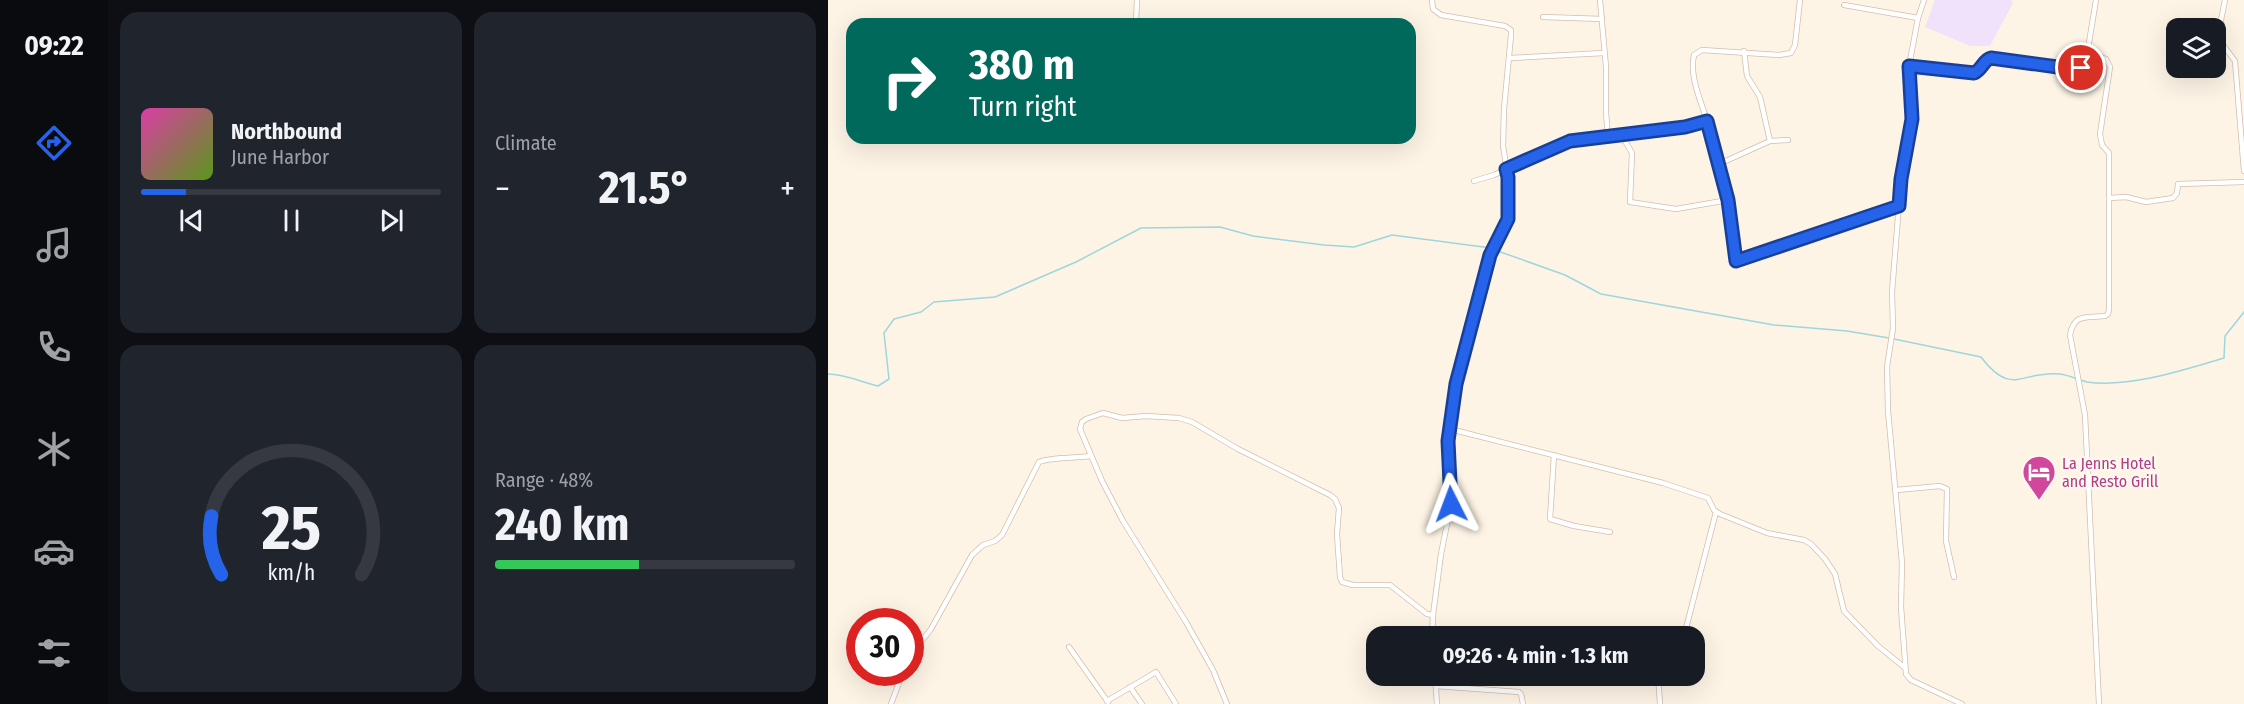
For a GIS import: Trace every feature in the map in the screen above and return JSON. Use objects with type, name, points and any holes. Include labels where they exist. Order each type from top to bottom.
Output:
[{"type":"street","points":[[1136,18],[1137,0]]},
{"type":"street","points":[[1432,0],[1433,9],[1441,15],[1511,30],[1503,146],[1508,177],[1508,219],[1490,255],[1460,365],[1448,441],[1451,504],[1441,554],[1432,626]]},
{"type":"street","points":[[1600,0],[1608,136]]},
{"type":"street","points":[[1800,0],[1795,45],[1791,53],[1779,55],[1702,50],[1694,55],[1692,61],[1697,88],[1728,200],[1736,261],[1899,206]]},
{"type":"street","points":[[1924,0],[1918,18],[1909,66],[1912,119],[1901,179],[1892,292],[1893,328],[1887,367],[1888,411],[1902,563],[1904,667],[1911,680],[1962,704]]},
{"type":"street","points":[[1909,66],[1974,73],[1987,59],[1991,58],[2081,68],[2084,66],[2088,52],[2096,0]]},
{"type":"street","points":[[2225,0],[2219,30],[2223,45],[2235,61],[2244,171]]},
{"type":"street","points":[[1844,5],[1918,18]]},
{"type":"street","points":[[1543,17],[1602,20]]},
{"type":"street","points":[[1744,51],[1747,76],[1760,97],[1770,141]]},
{"type":"street","points":[[2088,52],[2106,58],[2110,67],[2100,134],[2102,145],[2109,153],[2108,314],[2076,319],[2072,324],[2070,335],[2085,415],[2099,704]]},
{"type":"street","points":[[1510,58],[1604,53]]},
{"type":"street","points":[[1474,180],[1506,169],[1560,144],[1685,127],[1707,121]]},
{"type":"street","points":[[1621,134],[1632,153],[1630,202],[1676,209],[1728,200]]},
{"type":"street","points":[[1719,164],[1770,141],[1788,140]]},
{"type":"street","points":[[2109,198],[2126,197],[2146,202],[2173,198],[2177,193],[2178,184],[2244,182]]},
{"type":"street","points":[[1227,704],[1213,670],[1186,622],[1123,521],[1091,456],[1080,425],[1086,419],[1103,413],[1122,418],[1159,416],[1192,422],[1335,499],[1340,508],[1338,546],[1342,582],[1353,585],[1390,585],[1427,614],[1433,615]]},
{"type":"street","points":[[1450,429],[1663,483],[1708,498],[1716,512],[1767,533],[1804,540],[1811,544],[1835,574],[1844,611],[1878,646],[1904,667]]},
{"type":"street","points":[[1554,455],[1550,519],[1610,532]]},
{"type":"street","points":[[924,638],[972,555],[983,545],[995,541],[1002,535],[1040,462],[1045,459],[1066,460],[1091,456]]},
{"type":"street","points":[[1896,490],[1940,486],[1947,489],[1946,541],[1954,577]]},
{"type":"street","points":[[1687,626],[1716,512]]},
{"type":"street","points":[[1069,647],[1108,703],[1156,672],[1176,704]]},
{"type":"street","points":[[891,704],[898,686]]},
{"type":"street","points":[[1437,704],[1436,686],[1519,692],[1523,704]]},
{"type":"street","points":[[1659,686],[1660,704]]},
{"type":"street","points":[[1130,687],[1142,704]]},
{"type":"shaded area","points":[[1935,0],[2011,0],[2013,3],[1990,46],[1970,46],[1925,27]]},
{"type":"waterway","points":[[828,374],[878,386],[889,379],[884,333],[894,319],[921,312],[934,302],[995,297],[1076,262],[1141,228],[1220,227],[1253,236],[1354,247],[1392,235],[1491,248]]},
{"type":"waterway","points":[[1495,250],[1565,275],[1601,294],[1774,325],[1847,331],[1889,338]]},
{"type":"waterway","points":[[1894,339],[1981,357],[2001,376],[2010,379],[2060,374],[2087,382],[2120,382],[2156,377],[2224,358],[2225,336],[2244,312]]},
{"type":"place","name":"La Jenns Hotel and Resto Grill","points":[[2039,501]]},
{"type":"route","points":[[1451,504],[1448,441],[1456,384],[1480,286],[1493,247],[1508,219],[1506,169],[1570,141],[1685,127],[1707,121],[1728,200],[1736,261],[1899,206],[1901,179],[1912,119],[1909,66],[1974,73],[1987,59],[1991,58],[2081,68]]}]
